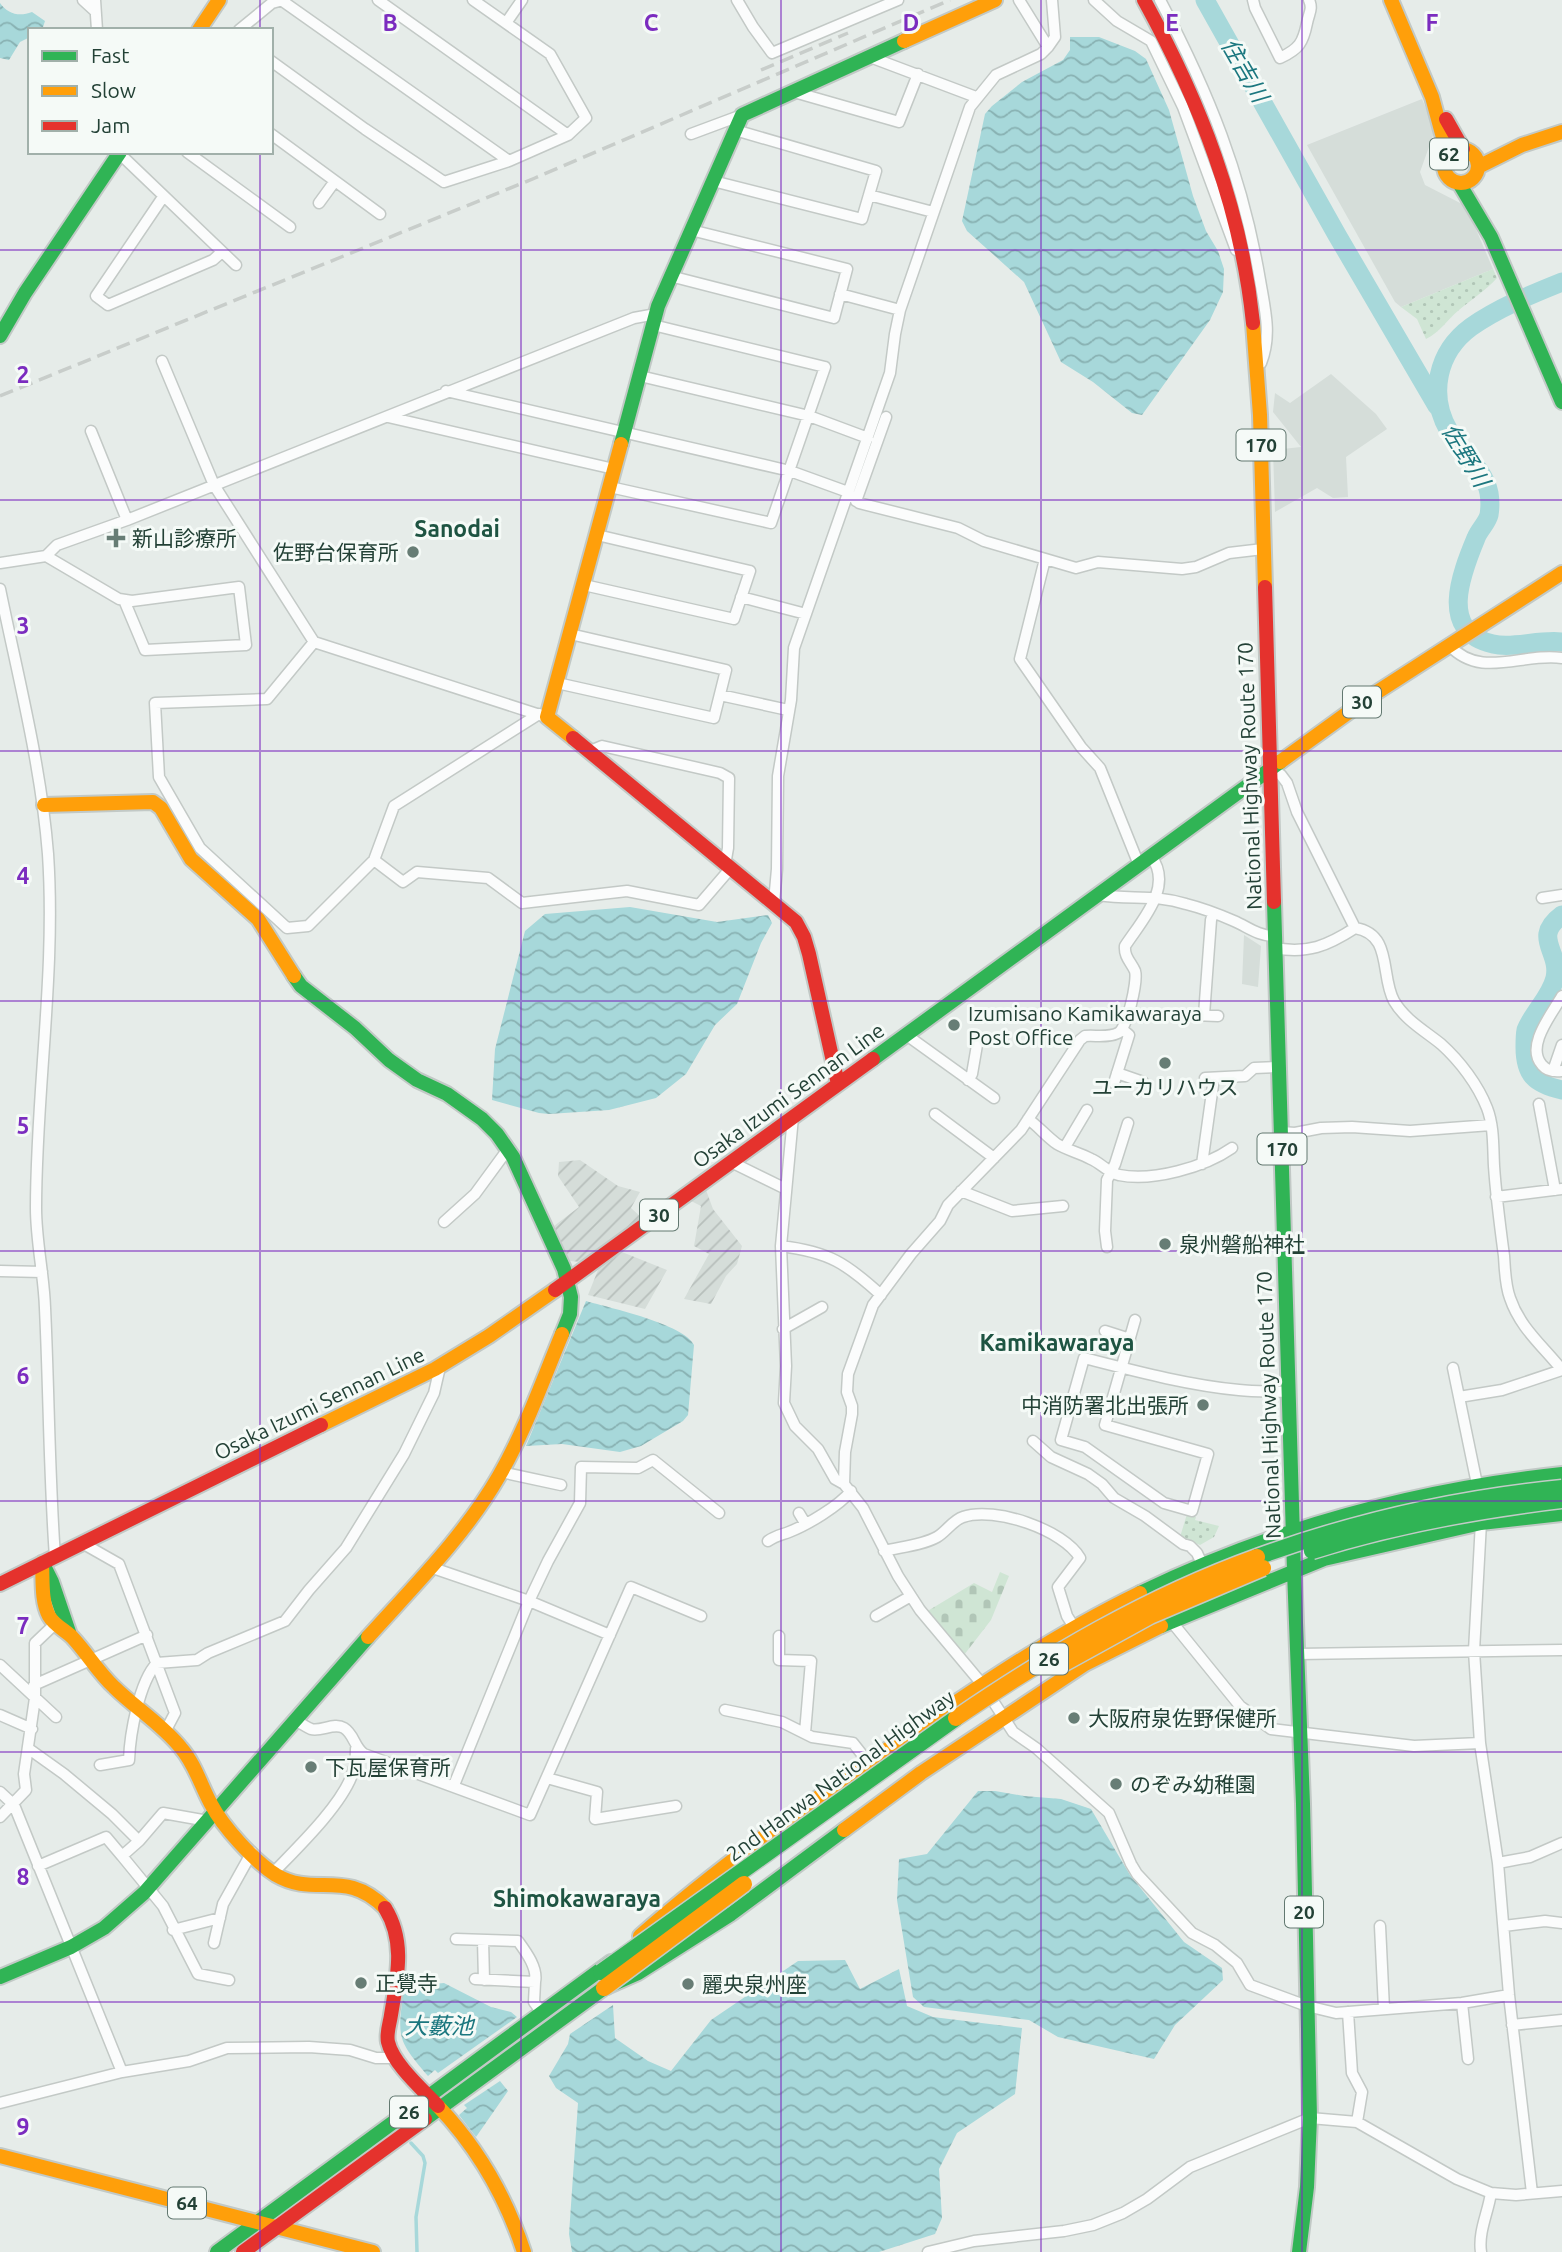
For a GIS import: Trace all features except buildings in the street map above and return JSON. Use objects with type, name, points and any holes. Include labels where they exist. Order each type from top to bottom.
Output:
[{"type":"main road","points":[[200,28],[219,0]]},
{"type":"main road","points":[[838,1084],[804,937],[796,922],[590,751],[543,716],[557,683],[654,319],[670,276],[738,123],[792,91],[995,0]]},
{"type":"main road","name":"National Highway Route 170","points":[[1144,0],[1185,78],[1206,128],[1237,226],[1247,280],[1258,371],[1294,1571]]},
{"type":"main road","points":[[1391,0],[1432,97],[1460,152]]},
{"type":"main road","name":"62","points":[[1522,145],[1491,151],[1460,152],[1445,170],[1450,179],[1459,183],[1467,182],[1477,171],[1522,145],[1562,132]]},
{"type":"main road","name":"62","points":[[1460,152],[1476,158],[1479,195],[1491,227],[1491,237]]},
{"type":"main road","points":[[0,336],[25,293],[118,154]]},
{"type":"main road","name":"62","points":[[1459,183],[1491,237],[1562,402]]},
{"type":"main road","name":"Osaka Izumi Sennan Line","points":[[0,1584],[440,1367],[489,1336],[567,1282],[1371,696],[1562,573]]},
{"type":"main road","points":[[0,1977],[71,1947],[104,1928],[149,1888],[430,1567],[468,1522],[519,1441],[570,1314],[571,1301],[558,1257],[508,1150],[482,1119],[447,1094],[399,1068],[355,1028],[301,986],[258,919],[191,859],[161,808],[153,802],[44,805]]},
{"type":"main road","name":"26","points":[[601,1972],[674,1905],[868,1762],[982,1684],[1074,1627],[1202,1564],[1293,1529],[1424,1495],[1562,1474]]},
{"type":"main road","name":"2nd Hanwa National Highway","points":[[243,2252],[542,2012],[978,1702],[1086,1636],[1146,1604],[1223,1570],[1339,1529],[1479,1498],[1562,1488]]},
{"type":"main road","name":"2nd Hanwa National Highway","points":[[217,2252],[398,2121],[434,2101],[604,1988],[847,1809],[1041,1676],[1150,1616],[1266,1567],[1338,1543],[1424,1521],[1497,1507],[1562,1500]]},
{"type":"main road","name":"26","points":[[604,1988],[638,1973],[731,1914],[921,1773],[1085,1664],[1171,1621],[1324,1559],[1481,1523],[1562,1514]]},
{"type":"main road","points":[[49,1560],[44,1590],[49,1617],[71,1636],[113,1686],[166,1730],[182,1748],[212,1817],[273,1873],[291,1881],[347,1885],[360,1889],[377,1898],[387,1909],[393,1920],[399,1946],[388,2040],[395,2058],[434,2101],[496,2181],[524,2252]]},
{"type":"main road","points":[[49,1560],[61,1614],[71,1636]]},
{"type":"main road","name":"20","points":[[1294,1571],[1310,2118],[1307,2187],[1300,2252]]},
{"type":"main road","name":"64","points":[[0,2156],[373,2252]]},
{"type":"street","points":[[83,0],[95,6],[98,28]]},
{"type":"street","points":[[241,28],[272,3],[282,0],[509,161]]},
{"type":"street","points":[[378,0],[568,135]]},
{"type":"street","points":[[273,62],[444,182],[509,161],[568,135],[586,118],[550,54],[473,0]]},
{"type":"street","points":[[506,23],[522,0]]},
{"type":"street","points":[[737,0],[772,53],[898,0]]},
{"type":"street","points":[[1019,0],[1048,47]]},
{"type":"street","points":[[774,902],[778,776],[794,649],[891,373],[900,310],[970,107],[996,75],[1041,54],[1048,47],[1055,37],[1052,0]]},
{"type":"street","points":[[1094,0],[1117,21],[1151,41],[1183,107],[1247,280]]},
{"type":"street","points":[[1160,0],[1205,90],[1240,186],[1252,235],[1267,323],[1268,346],[1258,371]]},
{"type":"street","points":[[1253,0],[1280,58],[1292,53],[1305,38],[1312,8],[1309,0]]},
{"type":"street","points":[[870,57],[976,97]]},
{"type":"street","points":[[792,91],[899,122],[918,74]]},
{"type":"street","points":[[691,134],[738,123],[876,171],[862,219],[713,181]]},
{"type":"street","points":[[273,135],[380,214]]},
{"type":"street","points":[[120,154],[236,265]]},
{"type":"street","points":[[190,154],[290,227]]},
{"type":"street","points":[[318,203],[335,181]]},
{"type":"street","points":[[869,195],[933,212]]},
{"type":"street","points":[[163,197],[96,296],[108,305],[213,260],[222,252]]},
{"type":"street","points":[[670,276],[834,318],[847,270],[691,230]]},
{"type":"street","points":[[841,293],[900,310]]},
{"type":"street","points":[[0,563],[46,556],[57,545],[388,417],[446,391],[634,317],[654,319],[825,367],[771,523],[610,486]]},
{"type":"street","points":[[162,361],[214,485],[314,642],[543,716]]},
{"type":"street","points":[[640,376],[809,416],[868,438]]},
{"type":"street","points":[[446,391],[790,471],[848,492],[856,501],[958,528],[984,541],[1076,568],[1098,562],[1182,569],[1196,567],[1229,552],[1264,549]]},
{"type":"street","points":[[388,417],[614,469]]},
{"type":"street","points":[[856,501],[886,417]]},
{"type":"street","points":[[91,431],[127,520]]},
{"type":"street","points":[[584,585],[734,619],[750,571],[597,535]]},
{"type":"street","points":[[46,556],[124,600],[239,587],[246,645],[145,650],[124,600]]},
{"type":"street","points":[[768,1541],[843,1501],[848,1487],[845,1452],[852,1414],[847,1392],[848,1374],[873,1305],[940,1221],[948,1205],[1021,1130],[1080,1040],[1085,1036],[1116,1035],[1123,1030],[1127,1022],[1136,974],[1125,953],[1125,946],[1159,892],[1160,876],[1145,860],[1100,768],[1081,747],[1020,659],[1045,559]]},
{"type":"street","points":[[0,589],[44,805],[48,858],[49,942],[36,1211],[45,1306],[49,1560]]},
{"type":"street","points":[[741,597],[806,614]]},
{"type":"street","points":[[557,683],[714,718],[726,670],[570,634]]},
{"type":"street","points":[[314,642],[267,699],[155,703],[159,777],[200,848],[287,928],[308,926],[374,860],[394,806],[543,716]]},
{"type":"street","points":[[1453,642],[1464,657],[1493,665],[1536,656],[1562,657]]},
{"type":"street","points":[[720,695],[788,710]]},
{"type":"street","points":[[374,860],[402,882],[417,872],[488,878],[522,903],[628,891],[699,905],[728,867],[729,778],[720,772],[602,746],[590,751]]},
{"type":"street","points":[[1270,768],[1287,783],[1297,812],[1355,928]]},
{"type":"street","points":[[1099,895],[1118,898],[1156,896],[1235,921],[1296,952],[1335,941],[1355,928],[1363,929],[1375,937],[1382,947],[1393,1000],[1403,1014],[1443,1046],[1471,1078],[1487,1109],[1491,1125],[1496,1197],[1509,1296],[1531,1337],[1546,1349],[1562,1370],[1502,1390],[1459,1397]]},
{"type":"street","points":[[1542,898],[1562,895]]},
{"type":"street","points":[[1204,1016],[1202,971],[1213,913]]},
{"type":"street","points":[[1562,996],[1557,1017],[1536,1044],[1536,1058],[1545,1069],[1558,1071],[1562,1045]]},
{"type":"street","points":[[1193,1015],[1218,1016]]},
{"type":"street","points":[[1123,1030],[1129,1035],[1115,1078],[1143,1082]]},
{"type":"street","points":[[908,1034],[994,1098]]},
{"type":"street","points":[[968,1080],[972,1074],[977,1045]]},
{"type":"street","points":[[1202,1164],[1212,1130],[1210,1078],[1245,1076],[1254,1068],[1279,1067]]},
{"type":"street","points":[[1496,1197],[1558,1189],[1539,1104]]},
{"type":"street","points":[[1065,1147],[1087,1110]]},
{"type":"street","points":[[935,1114],[994,1158]]},
{"type":"street","points":[[793,1117],[781,1245],[786,1367],[783,1393],[788,1415],[818,1449],[835,1479],[848,1487],[863,1508],[884,1551],[920,1610],[982,1684],[1013,1732],[1036,1748],[1109,1813],[1138,1874],[1192,1933],[1215,1945],[1237,1963],[1250,1985],[1307,2006],[1336,2013],[1462,2003],[1508,1994]]},
{"type":"street","points":[[1028,1119],[1055,1143],[1093,1159],[1111,1172],[1123,1175],[1144,1175],[1202,1164],[1232,1148]]},
{"type":"street","points":[[1107,1247],[1107,1180],[1128,1123]]},
{"type":"street","points":[[1281,1132],[1352,1127],[1410,1131],[1491,1125]]},
{"type":"street","points":[[444,1222],[475,1194],[508,1150]]},
{"type":"street","points":[[732,1162],[786,1189]]},
{"type":"street","points":[[961,1191],[1013,1211],[1063,1206]]},
{"type":"street","points":[[781,1245],[809,1249],[831,1257],[881,1295]]},
{"type":"street","points":[[0,1271],[42,1272]]},
{"type":"street","points":[[783,1329],[822,1307]]},
{"type":"street","points":[[1135,1320],[1121,1367],[1105,1425],[1208,1454],[1192,1511],[1164,1503],[1086,1447],[1061,1440],[1084,1358],[1121,1367],[1238,1390],[1289,1392]]},
{"type":"street","points":[[1105,1331],[1130,1339]]},
{"type":"street","points":[[100,1765],[129,1760],[138,1707],[149,1671],[157,1663],[197,1660],[285,1621],[346,1548],[404,1454],[434,1393],[440,1367]]},
{"type":"street","points":[[1453,1368],[1477,1485],[1481,1523],[1474,1651],[1480,1743],[1498,1863],[1508,1994],[1532,2193]]},
{"type":"street","points":[[1033,1441],[1051,1457],[1088,1474],[1102,1484],[1114,1498],[1190,1546],[1202,1564]]},
{"type":"street","points":[[454,1785],[530,1601],[548,1561],[580,1503],[581,1467],[638,1468],[653,1460],[719,1513]]},
{"type":"street","points":[[501,1472],[561,1485]]},
{"type":"street","points":[[799,1513],[805,1523]]},
{"type":"street","points":[[884,1551],[936,1538],[962,1517],[1004,1515],[1046,1531],[1074,1548],[1080,1559],[1058,1587],[1067,1616],[1074,1627]]},
{"type":"street","points":[[82,1543],[119,1564],[175,1713],[166,1730]]},
{"type":"street","points":[[430,1567],[530,1601],[610,1635]]},
{"type":"street","points":[[356,1749],[530,1815],[631,1587],[701,1616]]},
{"type":"street","points":[[876,1616],[911,1596]]},
{"type":"street","points":[[1171,1621],[1240,1706],[1271,1729],[1414,1746],[1480,1743]]},
{"type":"street","points":[[0,1817],[26,1790],[24,1774],[35,1698],[35,1643],[56,1623]]},
{"type":"street","points":[[34,1685],[147,1635]]},
{"type":"street","points":[[779,1636],[779,1660],[811,1661],[805,1733]]},
{"type":"street","points":[[1298,1654],[1562,1650]]},
{"type":"street","points":[[0,1665],[56,1717]]},
{"type":"street","points":[[725,1710],[782,1722],[812,1737],[853,1743],[868,1762]]},
{"type":"street","points":[[0,1715],[32,1729]]},
{"type":"street","points":[[273,1873],[317,1826],[345,1789],[352,1775],[356,1749],[344,1727],[311,1729],[296,1721]]},
{"type":"street","points":[[29,1749],[112,1814],[139,1841]]},
{"type":"street","points":[[547,1778],[597,1792],[595,1819],[676,1806]]},
{"type":"street","points":[[0,1791],[14,1805],[122,2072]]},
{"type":"street","points":[[122,1856],[163,1813],[212,1817]]},
{"type":"street","points":[[38,1866],[106,1837],[163,1906],[198,1974],[229,1980]]},
{"type":"street","points":[[1498,1863],[1530,1857],[1562,1843]]},
{"type":"street","points":[[214,1944],[223,1904],[252,1852]]},
{"type":"street","points":[[173,1930],[220,1918]]},
{"type":"street","points":[[1504,1926],[1545,1921],[1562,1923]]},
{"type":"street","points":[[1380,1926],[1384,2009]]},
{"type":"street","points":[[456,1938],[517,1941],[526,1952],[536,1975],[534,2002],[542,2012]]},
{"type":"street","points":[[483,1940],[479,1979],[502,1985],[535,1982]]},
{"type":"street","points":[[1462,2003],[1468,2059]]},
{"type":"street","points":[[1348,2012],[1352,2073],[1362,2092],[1357,2122]]},
{"type":"street","points":[[1512,2025],[1562,2020]]},
{"type":"street","points":[[0,2103],[122,2072],[189,2061],[227,2048],[350,2050],[376,2058],[395,2058]]},
{"type":"street","points":[[928,2252],[974,2241],[1093,2225],[1123,2213],[1147,2199],[1190,2167],[1310,2118],[1357,2122],[1457,2179],[1491,2193],[1516,2195],[1562,2191]]},
{"type":"street","points":[[1481,2252],[1479,2238],[1488,2213],[1491,2193]]},
{"type":"shaded area","points":[[1422,99],[1435,130],[1420,172],[1425,185],[1466,206],[1493,269],[1401,307],[1395,302],[1307,145]]},
{"type":"shaded area","points":[[1331,374],[1376,414],[1387,429],[1346,457],[1348,497],[1333,498],[1317,488],[1275,512],[1273,450],[1301,447],[1273,412],[1275,393],[1290,403]]},
{"type":"shaded area","points":[[1244,935],[1261,946],[1258,987],[1242,984]]},
{"type":"shaded area","points":[[580,1160],[618,1186],[640,1192],[631,1208],[642,1218],[581,1262],[570,1261],[554,1226],[579,1207],[558,1176],[559,1162]]},
{"type":"shaded area","points":[[706,1190],[713,1209],[742,1246],[737,1264],[726,1276],[711,1304],[684,1299],[709,1254],[694,1246],[701,1206],[691,1201]]},
{"type":"shaded area","points":[[622,1252],[667,1270],[645,1309],[588,1295],[598,1270]]},
{"type":"green space","points":[[1493,269],[1497,278],[1426,339],[1417,319],[1401,307]]},
{"type":"green space","points":[[1187,1514],[1196,1517],[1195,1520],[1219,1526],[1214,1537],[1200,1545],[1180,1537]]},
{"type":"green space","points":[[1000,1572],[1009,1576],[991,1620],[964,1655],[926,1612],[974,1583],[992,1592]]},
{"type":"water","points":[[0,3],[10,12],[32,12],[45,21],[43,28],[28,28],[28,38],[20,42],[9,60],[0,58]]},
{"type":"water","points":[[1070,37],[1099,37],[1135,51],[1146,59],[1169,110],[1193,196],[1224,269],[1223,292],[1210,320],[1142,415],[1132,413],[1093,382],[1061,362],[1024,282],[967,231],[962,221],[985,114],[1022,82],[1063,60],[1070,50]]},
{"type":"water","points":[[630,907],[717,922],[768,915],[772,923],[761,943],[737,1004],[715,1025],[686,1074],[656,1098],[609,1110],[549,1114],[492,1100],[495,1049],[525,931],[545,914]]},
{"type":"water","points":[[586,1301],[662,1324],[687,1337],[694,1345],[688,1415],[683,1421],[641,1446],[620,1452],[562,1444],[526,1446]]},
{"type":"water","points":[[978,1791],[1061,1799],[1091,1809],[1130,1875],[1184,1942],[1222,1968],[1223,1980],[1175,2025],[1154,2059],[1058,2037],[1029,2020],[924,2007],[913,1997],[897,1900],[899,1859],[927,1854]]},
{"type":"water","points":[[845,1960],[860,1989],[899,1969],[907,2006],[933,2017],[1022,2028],[1015,2094],[957,2133],[939,2169],[942,2218],[935,2234],[879,2252],[572,2252],[569,2234],[578,2103],[556,2088],[549,2076],[568,2044],[570,2034],[613,2005],[615,2038],[648,2061],[671,2071],[711,2020],[798,1961]]},
{"type":"water","name":"大藪池","points":[[444,1983],[517,2017],[438,2073],[435,2070],[428,2076],[409,2053],[401,2036],[404,1987]]},
{"type":"water","points":[[500,2081],[508,2091],[476,2137],[459,2115],[467,2108],[464,2105]]},
{"type":"waterway","name":"住吉川","points":[[1205,0],[1437,406]]},
{"type":"waterway","name":"佐野川","points":[[1562,282],[1481,320],[1459,337],[1444,361],[1438,389],[1439,403],[1449,431],[1477,468],[1489,495],[1489,515],[1476,538],[1460,584],[1459,615],[1465,627],[1476,637],[1493,644],[1562,642]]},
{"type":"waterway","name":"佐野川","points":[[1562,915],[1553,923],[1548,938],[1556,968],[1555,978],[1526,1030],[1525,1047],[1527,1065],[1533,1077],[1545,1085],[1562,1090]]},
{"type":"waterway","points":[[411,2143],[423,2156],[425,2163],[416,2217],[417,2252]]},
{"type":"railway","points":[[0,396],[535,178],[950,0]]},
{"type":"railway","points":[[761,70],[848,33]]},
{"type":"traffic: fast","points":[[621,444],[658,306],[742,115],[904,41]]},
{"type":"traffic: fast","points":[[0,336],[25,293],[119,154]]},
{"type":"traffic: fast","points":[[1459,183],[1491,237],[1562,402]]},
{"type":"traffic: fast","points":[[873,1059],[1280,762]]},
{"type":"traffic: fast","points":[[1274,902],[1294,1571]]},
{"type":"traffic: fast","points":[[294,976],[301,986],[355,1028],[389,1060],[417,1080],[447,1094],[482,1119],[497,1134],[513,1157],[564,1269],[571,1297],[570,1314],[562,1334]]},
{"type":"traffic: fast","points":[[1140,1593],[1242,1549],[1346,1515],[1452,1490],[1562,1474]]},
{"type":"traffic: fast","points":[[1257,1557],[1332,1532],[1407,1513],[1484,1498],[1562,1488]]},
{"type":"traffic: fast","points":[[1312,1551],[1374,1533],[1436,1520],[1562,1500]]},
{"type":"traffic: fast","points":[[1161,1626],[1324,1559],[1481,1523],[1562,1514]]},
{"type":"traffic: fast","points":[[44,1566],[69,1632]]},
{"type":"traffic: fast","points":[[1294,1571],[1303,1804],[1310,2118],[1307,2187],[1299,2252]]},
{"type":"traffic: fast","points":[[0,1977],[71,1947],[104,1928],[144,1893],[368,1637]]},
{"type":"traffic: fast","points":[[601,1972],[956,1718]]},
{"type":"traffic: fast","points":[[425,2119],[604,1988],[638,1973],[731,1914],[844,1830]]},
{"type":"traffic: fast","points":[[217,2252],[611,1962]]},
{"type":"traffic: slow","points":[[200,28],[219,0]]},
{"type":"traffic: slow","points":[[904,41],[995,0]]},
{"type":"traffic: slow","points":[[1391,0],[1432,97],[1448,156]]},
{"type":"traffic: slow","points":[[1478,167],[1522,145],[1562,132]]},
{"type":"traffic: slow","points":[[1461,149],[1473,154],[1478,166],[1473,178],[1461,183],[1449,178],[1444,166],[1449,154],[1461,149]]},
{"type":"traffic: slow","points":[[1253,323],[1260,415],[1265,587]]},
{"type":"traffic: slow","points":[[573,738],[547,717],[621,444]]},
{"type":"traffic: slow","points":[[1280,762],[1371,696],[1562,573]]},
{"type":"traffic: slow","points":[[44,805],[153,802],[161,808],[191,859],[258,919],[294,976]]},
{"type":"traffic: slow","points":[[321,1425],[435,1369],[489,1336],[555,1290]]},
{"type":"traffic: slow","points":[[368,1637],[438,1560],[485,1498],[517,1442],[562,1334]]},
{"type":"traffic: slow","points":[[956,1718],[1101,1628],[1217,1572],[1257,1557]]},
{"type":"traffic: slow","points":[[42,1563],[46,1610],[51,1619],[72,1637],[114,1687],[181,1748],[216,1813],[249,1852],[267,1869],[290,1881],[357,1889],[385,1908]]},
{"type":"traffic: slow","points":[[1061,1665],[1150,1616],[1263,1568]]},
{"type":"traffic: slow","points":[[640,1936],[758,1841],[913,1731],[1073,1628],[1140,1593]]},
{"type":"traffic: slow","points":[[844,1830],[921,1773],[1085,1664],[1161,1626]]},
{"type":"traffic: slow","points":[[604,1988],[744,1884]]},
{"type":"traffic: slow","points":[[438,2106],[466,2139],[489,2174],[509,2212],[524,2252]]},
{"type":"traffic: slow","points":[[0,2156],[373,2252]]},
{"type":"traffic: jam","points":[[1144,0],[1183,77],[1215,156],[1239,238],[1253,323]]},
{"type":"traffic: jam","points":[[1446,119],[1463,149]]},
{"type":"traffic: jam","points":[[1265,587],[1274,902]]},
{"type":"traffic: jam","points":[[573,738],[796,922],[809,954],[838,1084]]},
{"type":"traffic: jam","points":[[555,1290],[873,1059]]},
{"type":"traffic: jam","points":[[0,1584],[321,1425]]},
{"type":"traffic: jam","points":[[385,1908],[392,1921],[398,1947],[396,1987],[388,2042],[402,2068],[438,2106]]},
{"type":"traffic: jam","points":[[243,2252],[425,2119]]},
{"type":"place","name":"新山診療所","points":[[116,538]]},
{"type":"place","name":"佐野台保育所","points":[[413,552]]},
{"type":"place","name":"Izumisano Kamikawaraya Post Office","points":[[954,1025]]},
{"type":"place","name":"ユーカリハウス","points":[[1165,1063]]},
{"type":"place","name":"泉州磐船神社","points":[[1165,1244]]},
{"type":"place","name":"中消防署北出張所","points":[[1203,1405]]},
{"type":"place","name":"大阪府泉佐野保健所","points":[[1074,1718]]},
{"type":"place","name":"下瓦屋保育所","points":[[311,1767]]},
{"type":"place","name":"のぞみ幼稚園","points":[[1116,1784]]},
{"type":"place","name":"正覺寺","points":[[361,1983]]},
{"type":"place","name":"麗央泉州座","points":[[688,1984]]},
{"type":"district","name":"Sanodai","points":[[457,528]]},
{"type":"district","name":"Kamikawaraya","points":[[1057,1342]]},
{"type":"district","name":"Shimokawaraya","points":[[577,1898]]}]
